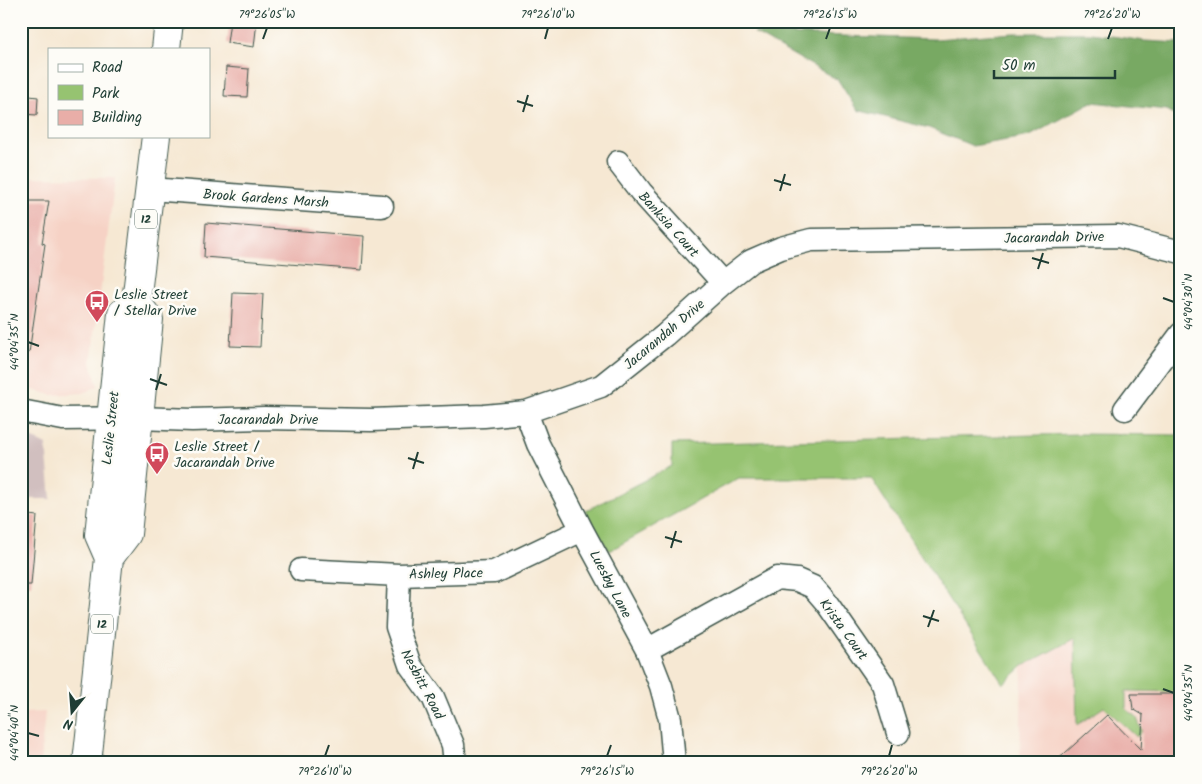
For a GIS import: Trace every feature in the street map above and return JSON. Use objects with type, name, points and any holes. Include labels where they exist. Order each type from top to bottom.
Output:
[{"type":"main road","points":[[166,48],[169,21]]},
{"type":"main road","name":"12","points":[[136,302],[156,138]]},
{"type":"main road","name":"Leslie Street","points":[[136,302],[149,319],[139,418],[127,534],[109,558],[98,535],[122,313],[136,302]]},
{"type":"main road","name":"12","points":[[87,763],[109,558]]},
{"type":"street","name":"Banksia Court","points":[[618,162],[641,192],[724,283]]},
{"type":"street","name":"Brook Gardens Marsh","points":[[150,189],[382,206]]},
{"type":"street","name":"Jacarandah Drive","points":[[21,411],[63,419],[139,418],[192,420],[264,418],[370,420],[484,416],[526,412],[601,386],[666,335],[751,261],[781,248],[811,240],[1118,236],[1181,252]]},
{"type":"street","points":[[1125,409],[1181,334]]},
{"type":"street","name":"Luesby Lane","points":[[526,412],[538,444],[647,650],[661,686],[670,719],[674,763]]},
{"type":"street","name":"Ashley Place","points":[[301,570],[399,574],[494,572],[582,530]]},
{"type":"street","name":"Nesbitt Road","points":[[399,574],[397,627],[410,665],[433,697],[453,745],[455,763]]},
{"type":"street","name":"Krista Court","points":[[647,650],[777,578],[797,580],[812,587],[826,602],[883,684],[898,733]]},
{"type":"shaded area","points":[[21,177],[115,178],[91,363],[98,386],[83,393],[52,395],[21,387]]},
{"type":"shaded area","points":[[21,433],[46,445],[51,499],[21,499]]},
{"type":"shaded area","points":[[1119,614],[1181,619],[1181,763],[1020,763],[1022,666]]},
{"type":"shaded area","points":[[45,712],[40,763],[21,763],[21,713]]},
{"type":"green space","points":[[754,33],[935,39],[1013,33],[1091,33],[1145,41],[1181,43],[1181,118],[1167,110],[1092,102],[1030,136],[973,146],[929,128],[857,110],[838,80]]},
{"type":"green space","points":[[1079,434],[1181,435],[1181,692],[1126,691],[1126,709],[1136,716],[1142,731],[1137,737],[1104,707],[1077,725],[1075,638],[1023,666],[1003,684],[871,478],[739,478],[609,551],[585,511],[672,466],[672,444]]},
{"type":"building","points":[[230,21],[257,21],[254,47],[227,43]]},
{"type":"building","points":[[226,67],[249,69],[247,97],[224,96]]},
{"type":"building","points":[[21,95],[38,97],[37,115],[21,114]]},
{"type":"building","points":[[21,201],[49,201],[42,243],[45,244],[29,353],[21,352]]},
{"type":"building","points":[[206,223],[364,236],[362,270],[204,257]]},
{"type":"building","points":[[233,293],[263,294],[260,347],[230,346]]},
{"type":"building","points":[[21,514],[37,516],[31,585],[21,585]]},
{"type":"building","points":[[1131,694],[1181,694],[1181,763],[1054,763],[1107,715],[1141,750],[1143,715],[1133,709]]},
{"type":"place","name":"Leslie Street / Stellar Drive","points":[[97,323]]},
{"type":"place","name":"Leslie Street / Jacarandah Drive","points":[[157,475]]}]
